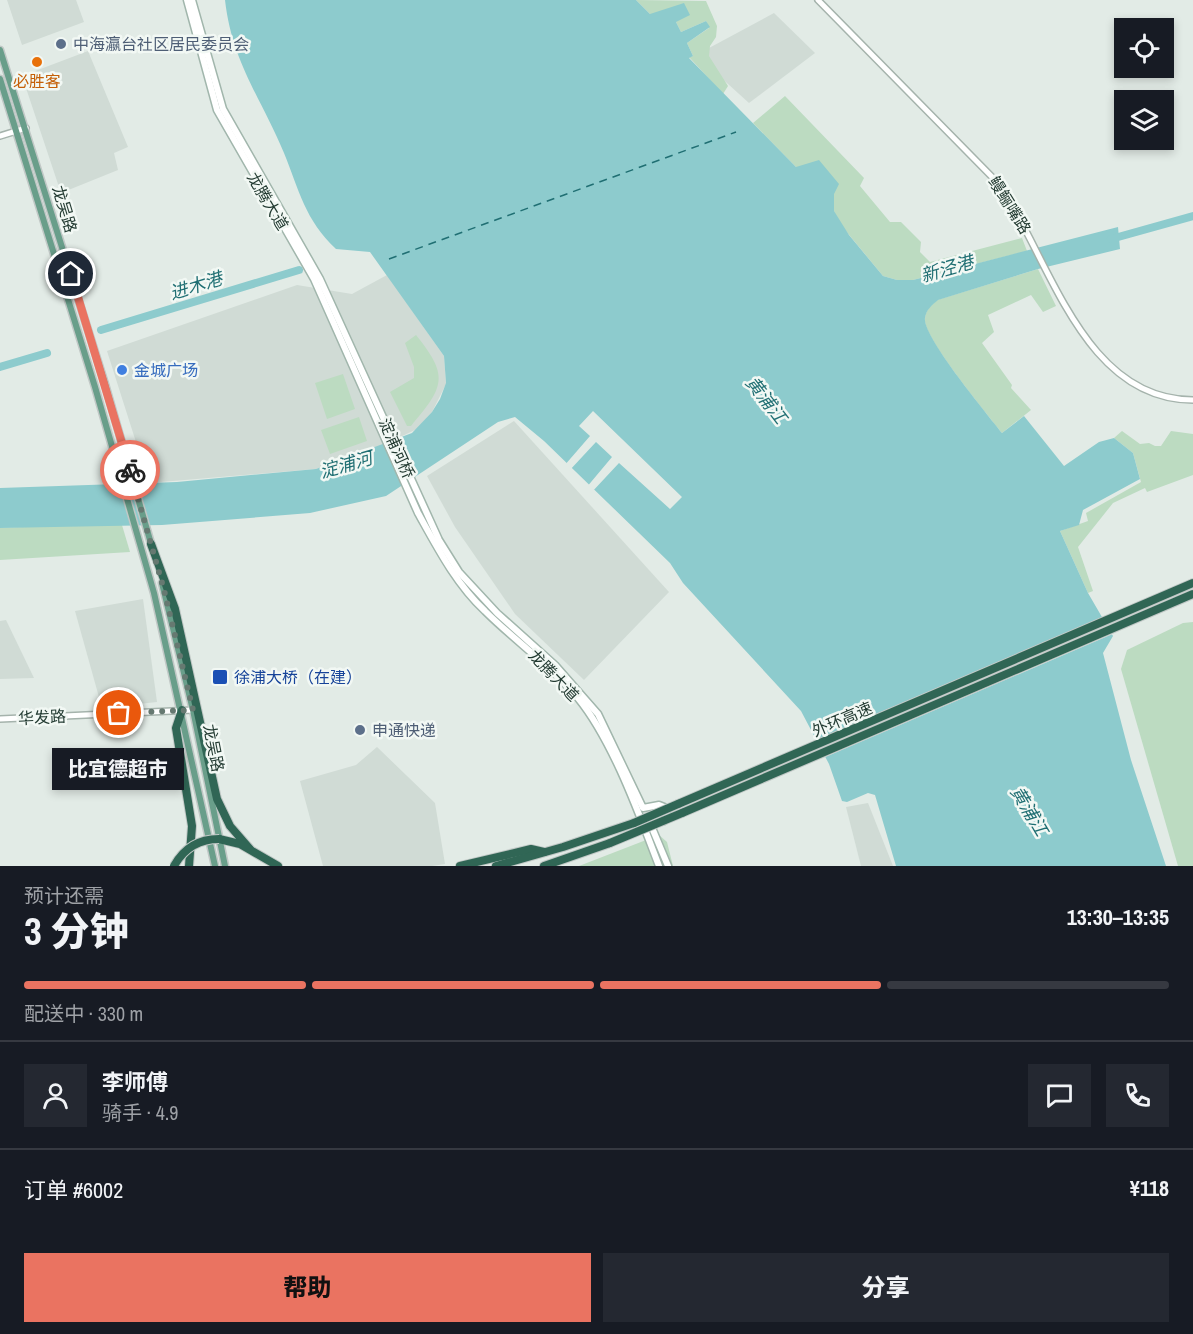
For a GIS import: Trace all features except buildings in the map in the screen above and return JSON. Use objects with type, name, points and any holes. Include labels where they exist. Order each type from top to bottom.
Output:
[{"type":"highway","points":[[151,544],[188,665],[220,806],[230,826],[250,849]]},
{"type":"highway","name":"外环高速","points":[[496,866],[546,853],[662,811],[1193,583]]},
{"type":"highway","name":"外环高速","points":[[547,865],[638,832],[1193,594]]},
{"type":"highway","points":[[182,710],[176,728],[192,820],[189,866]]},
{"type":"highway","points":[[174,866],[189,848],[208,839],[230,840],[278,866]]},
{"type":"highway","points":[[460,866],[531,849],[546,853]]},
{"type":"main road","name":"龙腾大道","points":[[187,0],[217,110],[314,279],[368,394]]},
{"type":"main road","name":"龙腾大道","points":[[192,0],[223,109],[320,279],[368,394]]},
{"type":"main road","name":"龙吴路","points":[[0,50],[105,384],[151,544]]},
{"type":"main road","name":"龙吴路","points":[[0,79],[96,387],[154,593],[182,710],[214,866]]},
{"type":"main road","name":"淀浦河桥","points":[[368,394],[419,505]]},
{"type":"main road","name":"龙腾大道","points":[[419,505],[459,572],[497,613],[555,665],[598,714],[668,866]]},
{"type":"main road","name":"龙腾大道","points":[[419,505],[434,542],[468,592],[484,611],[540,659],[579,699],[612,754],[659,866]]},
{"type":"main road","name":"龙吴路","points":[[166,589],[225,866]]},
{"type":"main road","points":[[636,812],[658,805],[664,807],[666,818],[660,826]]},
{"type":"street","name":"鳗鲡嘴路","points":[[818,0],[988,170],[1016,208],[1047,270],[1090,346],[1116,373],[1151,392],[1193,400]]},
{"type":"street","points":[[0,136],[26,128]]},
{"type":"street","name":"华发路","points":[[0,719],[193,710]]},
{"type":"shaded area","points":[[7,0],[76,0],[84,22],[22,45]]},
{"type":"shaded area","points":[[774,13],[815,53],[749,103],[696,55]]},
{"type":"shaded area","points":[[88,51],[128,147],[114,153],[118,170],[61,193],[22,76]]},
{"type":"shaded area","points":[[387,275],[444,356],[446,384],[432,412],[417,429],[379,447],[316,469],[149,483],[107,351],[297,285],[352,294]]},
{"type":"shaded area","points":[[514,421],[669,592],[584,680],[515,614],[455,527],[427,476]]},
{"type":"shaded area","points":[[143,599],[157,702],[102,708],[75,611]]},
{"type":"shaded area","points":[[6,620],[34,678],[0,679],[0,621]]},
{"type":"shaded area","points":[[377,747],[435,803],[445,864],[323,866],[300,781],[356,765]]},
{"type":"shaded area","points":[[868,803],[893,866],[861,866],[846,807]]},
{"type":"green space","points":[[636,0],[706,1],[717,26],[716,37],[710,46],[709,56],[728,86],[723,94],[689,57],[693,56],[687,43],[709,28],[706,21],[681,32],[676,22],[650,14]]},
{"type":"green space","points":[[785,96],[864,178],[860,186],[890,222],[901,222],[921,242],[920,252],[930,262],[1022,238],[1027,251],[913,280],[897,280],[883,276],[836,219],[834,194],[796,167],[753,123]]},
{"type":"green space","points":[[1038,269],[1056,306],[1043,312],[1031,295],[988,315],[994,332],[982,343],[1012,385],[1011,388],[1031,410],[1002,433],[944,358],[927,328],[925,316],[937,300]]},
{"type":"green space","points":[[416,335],[434,361],[439,381],[431,401],[411,426],[407,426],[390,392],[414,378],[414,367],[405,343]]},
{"type":"green space","points":[[343,374],[355,409],[327,419],[315,383]]},
{"type":"green space","points":[[359,417],[367,441],[330,454],[321,430]]},
{"type":"green space","points":[[1122,431],[1140,444],[1149,443],[1155,446],[1161,446],[1171,431],[1193,434],[1193,475],[1147,492],[1145,488],[1113,503],[1078,547],[1093,591],[1088,593],[1060,531],[1088,521],[1086,513],[1141,482],[1133,453],[1114,438]]},
{"type":"green space","points":[[122,525],[130,552],[0,560],[0,528]]},
{"type":"green space","points":[[1193,622],[1193,866],[1178,866],[1121,669],[1127,650],[1183,623]]},
{"type":"green space","points":[[659,835],[667,842],[673,866],[579,866]]},
{"type":"water","points":[[225,0],[636,0],[650,14],[684,3],[690,15],[676,22],[681,32],[706,21],[710,27],[687,43],[693,56],[689,58],[796,167],[819,160],[839,184],[834,194],[834,211],[849,235],[883,276],[897,280],[913,280],[1118,227],[1120,249],[1038,269],[938,300],[928,310],[925,318],[927,327],[944,358],[1002,433],[1024,416],[1064,466],[1099,442],[1114,438],[1133,453],[1140,479],[1083,510],[1079,525],[1060,531],[1088,593],[1113,636],[1103,653],[1131,760],[1166,866],[896,866],[875,795],[868,793],[847,802],[842,801],[829,764],[801,711],[683,583],[670,563],[544,441],[515,417],[498,422],[386,496],[310,513],[162,525],[0,528],[0,488],[177,482],[316,469],[412,433],[432,412],[440,399],[446,383],[444,356],[370,252],[336,249],[325,238],[310,216],[284,153],[241,61],[234,42]]},
{"type":"pier","points":[[593,411],[682,497],[670,509],[619,463],[591,493],[586,488],[612,457],[596,442],[569,471],[564,466],[590,436],[579,426]]},
{"type":"pier","points":[[1105,616],[1115,633],[823,758],[813,741]]},
{"type":"waterway","name":"新泾港","points":[[1111,239],[1193,216]]},
{"type":"waterway","name":"进木港","points":[[101,330],[299,270]]},
{"type":"waterway","name":"进木港","points":[[0,367],[47,353]]},
{"type":"ferry route","points":[[389,259],[736,132]]},
{"type":"way so far","points":[[119,713],[193,710],[164,590],[130,470]]},
{"type":"place","name":"中海瀛台社区居民委员会","points":[[61,44]]},
{"type":"place","name":"必胜客","points":[[37,62]]},
{"type":"place","name":"金城广场","points":[[122,370]]},
{"type":"place","name":"徐浦大桥（在建）","points":[[220,677]]},
{"type":"place","name":"比宜德超市","points":[[119,713]]},
{"type":"place","name":"申通快递","points":[[360,730]]},
{"type":"route","points":[[71,274],[130,470]]},
{"type":"water label","name":"黄浦江","points":[[766,400]]},
{"type":"water label","name":"淀浦河","points":[[346,465]]},
{"type":"water label","name":"黄浦江","points":[[1029,811]]}]
